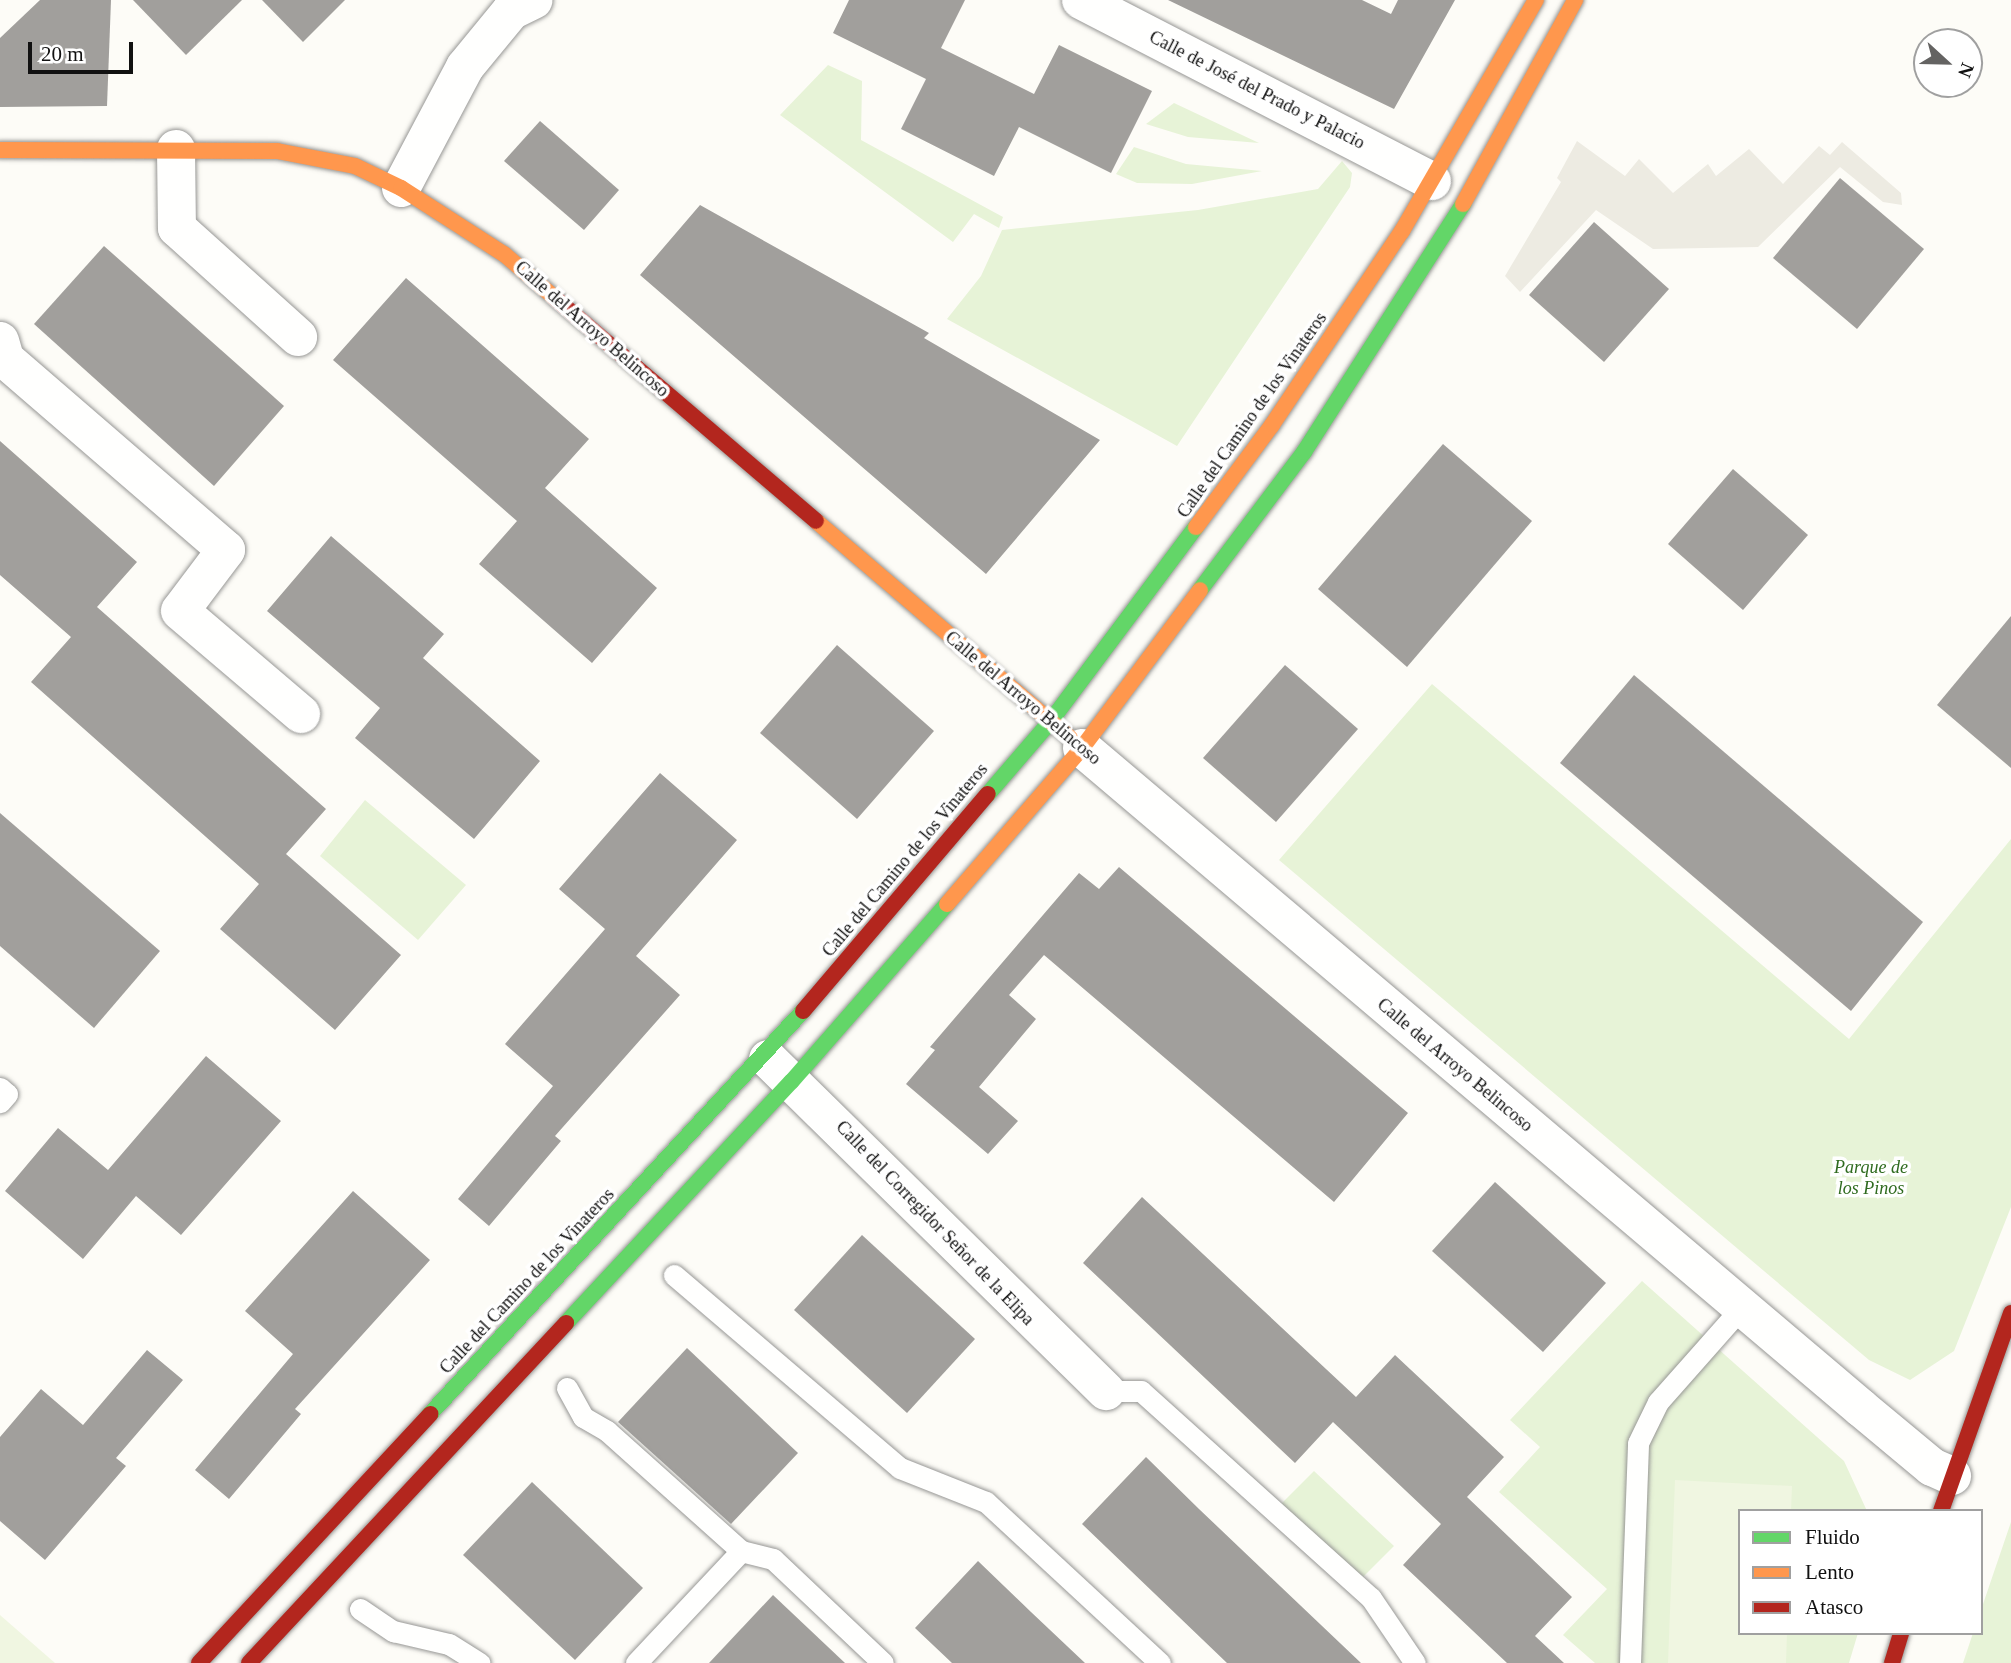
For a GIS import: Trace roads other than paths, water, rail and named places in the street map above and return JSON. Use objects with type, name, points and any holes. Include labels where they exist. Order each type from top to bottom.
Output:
[{"type":"main road","name":"Calle del Camino de los Vinateros","points":[[249,1663],[778,1068],[1050,722],[1272,425],[1432,181],[1536,0]]},
{"type":"main road","name":"Calle del Camino de los Vinateros","points":[[207,1660],[778,1068],[1082,748],[1304,452],[1483,171],[1575,0]]},
{"type":"main road","name":"Calle del Arroyo Belincoso","points":[[0,150],[277,151],[355,166],[401,188],[505,254],[1082,748]]},
{"type":"main road","points":[[1947,1493],[2011,1313]]},
{"type":"main road","points":[[1892,1663],[1900,1635]]},
{"type":"street","points":[[401,188],[465,67],[512,11],[534,0]]},
{"type":"street","name":"Calle de José del Prado y Palacio","points":[[1081,0],[1432,181]]},
{"type":"street","points":[[176,149],[177,228],[298,337]]},
{"type":"street","points":[[0,341],[5,359],[226,550],[180,611],[301,715]]},
{"type":"street","name":"Calle del Arroyo Belincoso","points":[[1082,748],[1932,1466],[1947,1493]]},
{"type":"street","name":"Calle del Corregidor Señor de la Elipa","points":[[778,1068],[1106,1391]]},
{"type":"lane","points":[[0,1088],[7,1094],[0,1102]]},
{"type":"lane","points":[[674,1275],[900,1468],[986,1502],[1160,1663]]},
{"type":"lane","points":[[1630,1663],[1638,1443],[1658,1402],[1742,1307]]},
{"type":"lane","points":[[567,1388],[583,1417],[607,1431],[741,1551],[773,1559],[883,1663]]},
{"type":"lane","points":[[1106,1391],[1141,1391],[1371,1598],[1415,1663]]},
{"type":"lane","points":[[636,1663],[741,1551]]},
{"type":"lane","points":[[360,1609],[393,1631],[449,1644],[480,1663]]},
{"type":"park label","name":"Parque de los Pinos","points":[[1871,1178]]}]
